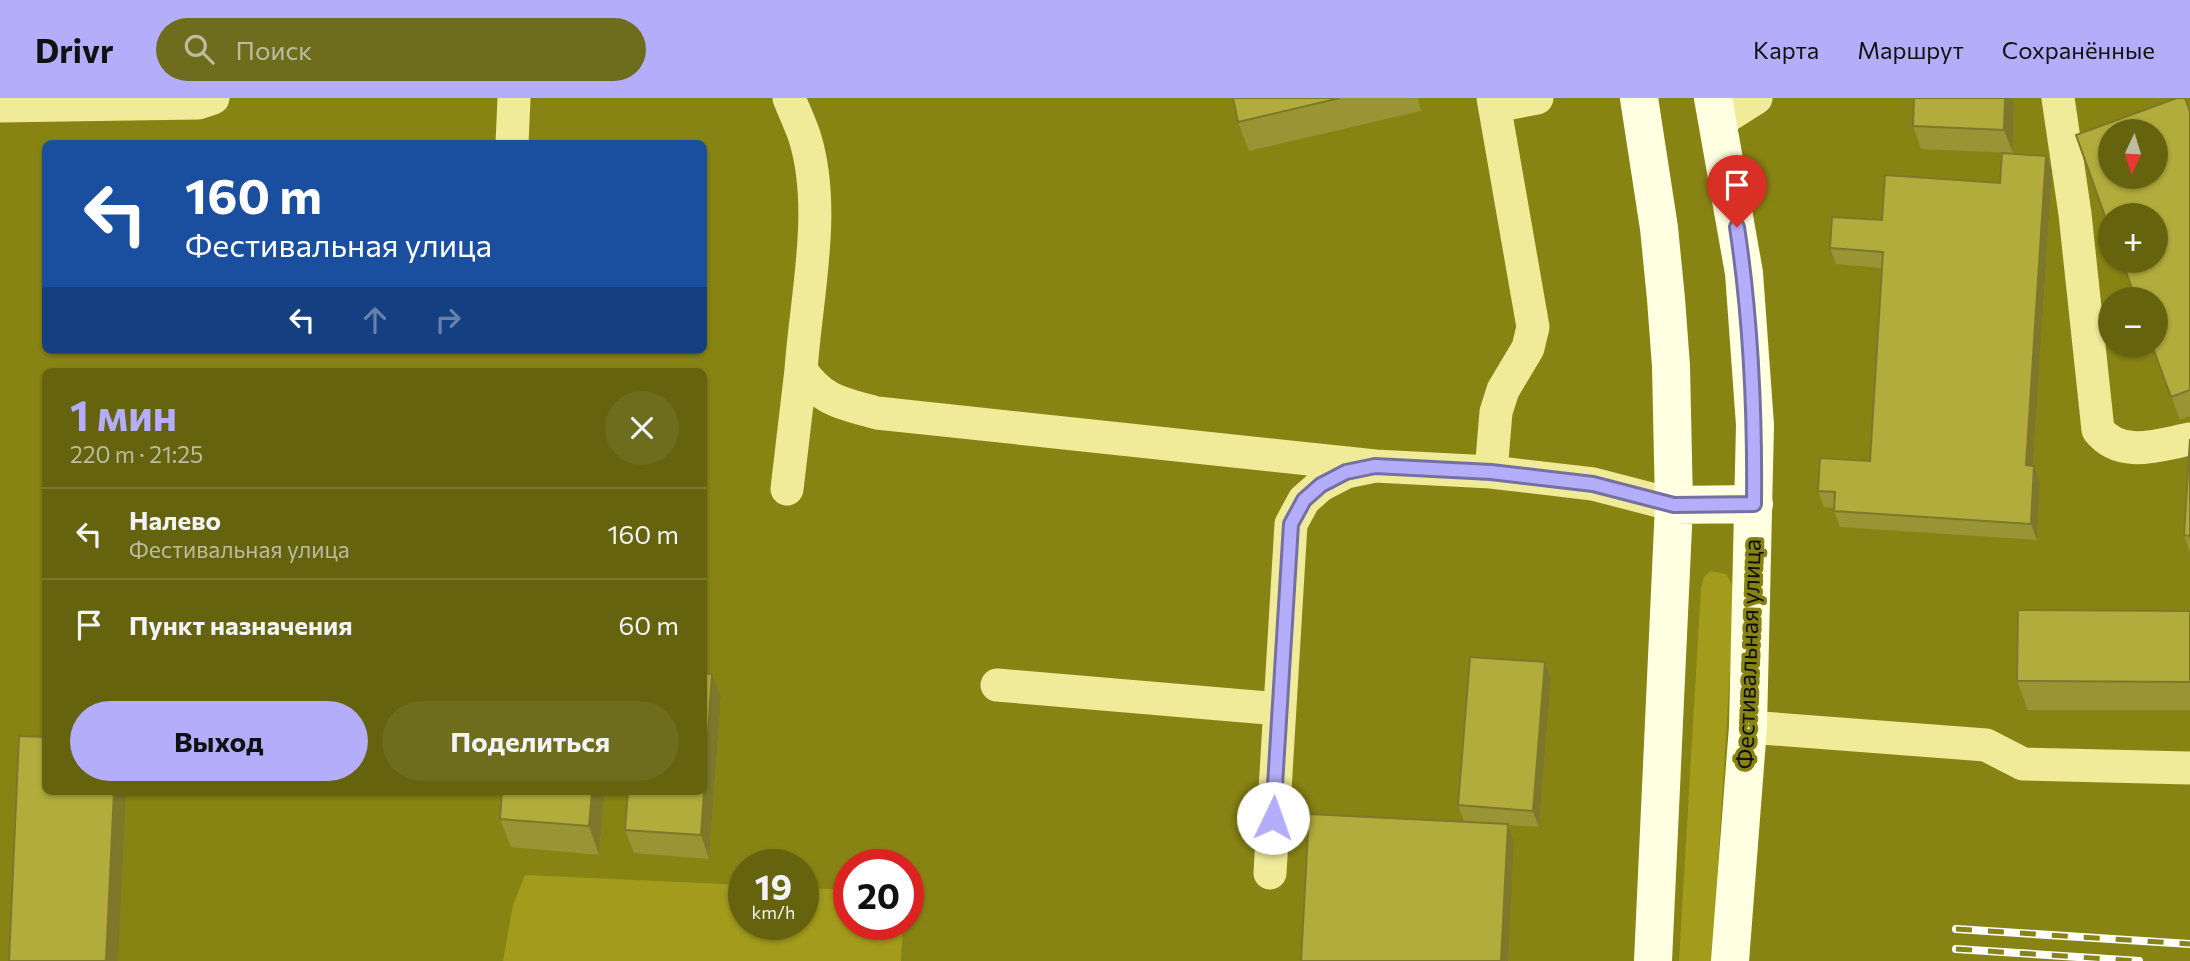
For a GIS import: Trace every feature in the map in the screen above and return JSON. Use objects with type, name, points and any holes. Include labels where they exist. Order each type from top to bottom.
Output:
[{"type":"main road","points":[[1639,98],[1659,228],[1666,299],[1671,366],[1674,505],[1653,961]]},
{"type":"main road","name":"Фестивальная улица","points":[[1716,110],[1744,274],[1755,425],[1748,727],[1730,961]]},
{"type":"main road","points":[[1674,505],[1754,504]]},
{"type":"lane","points":[[0,106],[198,103],[213,98]]},
{"type":"lane","points":[[512,140],[514,98]]},
{"type":"lane","points":[[787,489],[815,219],[812,174],[805,139],[789,98]]},
{"type":"lane","points":[[1491,472],[1496,412],[1503,390],[1528,348],[1533,327],[1494,102],[1537,98]]},
{"type":"lane","points":[[1716,110],[1756,98]]},
{"type":"lane","points":[[2058,98],[2075,214],[2098,430],[2106,440],[2117,446],[2134,449],[2190,439]]},
{"type":"lane","points":[[801,370],[813,388],[826,397],[877,413],[1375,466],[1491,472],[1593,484],[1674,505]]},
{"type":"lane","points":[[1270,873],[1291,524],[1304,500],[1321,485],[1346,472],[1375,466]]},
{"type":"lane","points":[[997,685],[1279,709]]},
{"type":"lane","points":[[1748,727],[1986,745],[2023,764],[2190,768]]},
{"type":"shaded area","points":[[1710,571],[1726,574],[1735,590],[1712,961],[1679,961],[1701,588],[1704,577]]},
{"type":"shaded area","points":[[525,875],[728,884],[728,940],[819,940],[819,889],[833,889],[833,940],[902,940],[901,961],[503,961],[513,905]]},
{"type":"building","points":[[1233,98],[1340,98],[1238,122]]},
{"type":"building","points":[[1914,98],[2005,98],[2004,130],[1913,126]]},
{"type":"building","points":[[2177,98],[2185,98],[2190,112],[2190,390],[2171,397],[2156,357],[2168,357],[2168,287],[2132,287],[2126,273],[2168,273],[2168,203],[2100,203],[2076,135],[2098,127],[2098,189],[2168,189],[2168,119],[2120,119]]},
{"type":"building","points":[[2002,153],[2046,156],[2026,465],[2034,466],[2031,524],[1834,511],[1835,492],[1818,491],[1820,458],[1870,461],[1883,252],[1830,248],[1832,217],[1882,220],[1885,175],[2000,183]]},
{"type":"building","points":[[2190,439],[2190,536],[2184,535]]},
{"type":"building","points":[[2018,610],[2190,611],[2190,682],[2017,681]]},
{"type":"building","points":[[1470,657],[1545,662],[1533,811],[1458,805]]},
{"type":"building","points":[[707,673],[712,674],[707,747]]},
{"type":"building","points":[[19,736],[42,737],[42,795],[114,795],[106,961],[9,961]]},
{"type":"building","points":[[502,795],[592,795],[589,826],[500,819]]},
{"type":"building","points":[[628,795],[704,795],[701,835],[625,830]]},
{"type":"building","points":[[1309,814],[1508,824],[1501,961],[1301,961]]},
{"type":"railway","points":[[1956,929],[2190,944]]},
{"type":"railway","points":[[1956,949],[2139,961]]},
{"type":"route","points":[[1273,818],[1291,524],[1304,500],[1321,485],[1346,472],[1375,466],[1491,472],[1593,484],[1674,505],[1754,504],[1755,425],[1750,343],[1737,227]]}]
